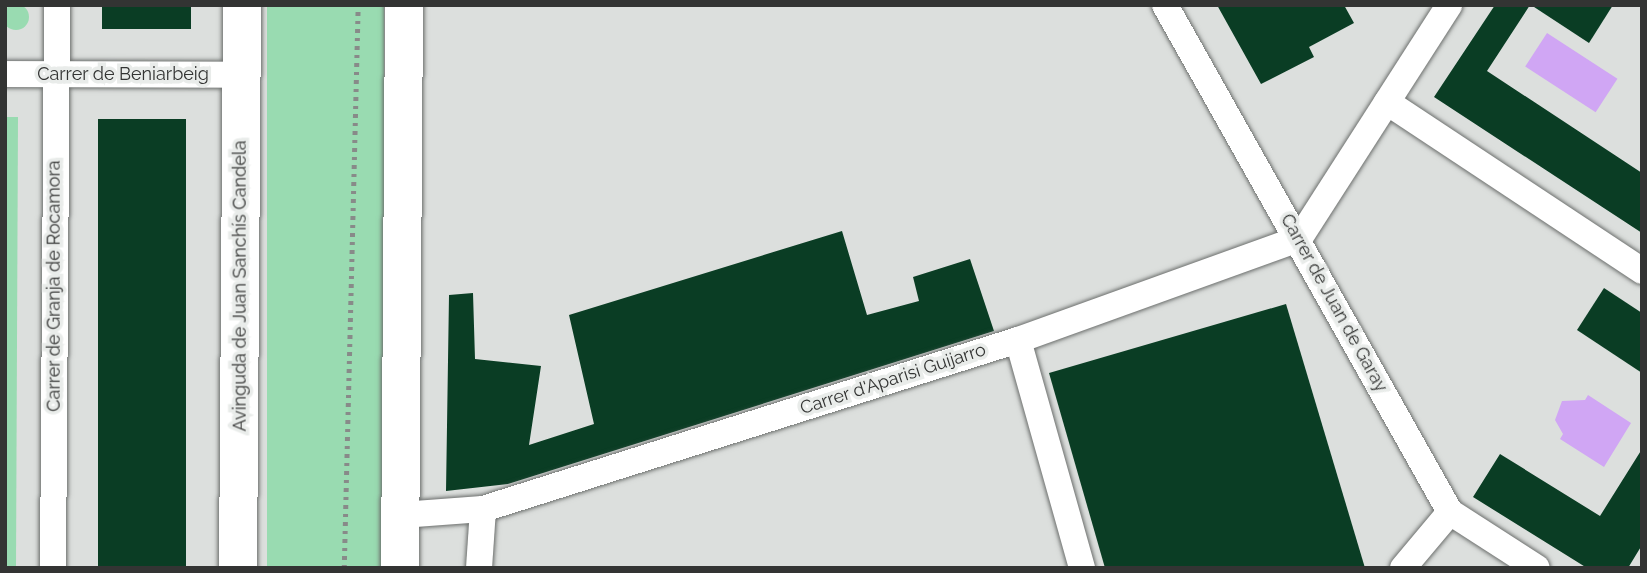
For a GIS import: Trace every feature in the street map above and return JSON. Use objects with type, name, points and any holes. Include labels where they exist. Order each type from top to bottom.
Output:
[{"type":"main road","name":"Avinguda de Juan Sanchís Candela","points":[[238,568],[243,5]]},
{"type":"main road","points":[[400,568],[404,5]]},
{"type":"street","name":"Carrer de Granja de Rocamora","points":[[53,568],[57,5]]},
{"type":"street","name":"Carrer de Juan de Garay","points":[[1164,5],[1299,239],[1450,512],[1537,568]]},
{"type":"street","points":[[1299,239],[1449,5]]},
{"type":"street","name":"Carrer de Beniarbeig","points":[[5,74],[241,75]]},
{"type":"street","points":[[1387,102],[1642,271]]},
{"type":"street","name":"Carrer d'Aparisi Guijarro","points":[[401,515],[483,509],[1018,340],[1299,239]]},
{"type":"street","points":[[1018,340],[1082,568]]},
{"type":"street","points":[[479,568],[483,509]]},
{"type":"street","points":[[1403,568],[1450,512]]},
{"type":"path","points":[[344,568],[358,5]]},
{"type":"green space","points":[[16,4],[25,8],[29,17],[25,26],[16,30],[7,26],[3,17],[7,8]]},
{"type":"green space","points":[[267,5],[384,5],[384,568],[267,568]]},
{"type":"green space","points":[[5,117],[18,117],[16,568],[5,568]]},
{"type":"shaded area","points":[[1547,33],[1617,79],[1596,112],[1525,67]]},
{"type":"shaded area","points":[[1588,395],[1631,423],[1604,467],[1560,439],[1563,434],[1555,420],[1562,401],[1585,400]]},
{"type":"building","points":[[102,5],[191,5],[191,29],[102,29]]},
{"type":"building","points":[[1217,5],[1344,5],[1354,23],[1309,47],[1314,57],[1261,84]]},
{"type":"building","points":[[1495,5],[1530,5],[1487,71],[1642,173],[1642,233],[1434,97]]},
{"type":"building","points":[[1531,5],[1613,5],[1589,43]]},
{"type":"building","points":[[98,119],[186,119],[186,568],[98,568]]},
{"type":"building","points":[[842,231],[867,315],[919,301],[913,277],[970,259],[994,331],[508,484],[446,491],[449,295],[473,293],[475,359],[541,366],[529,445],[594,424],[569,315]]},
{"type":"building","points":[[1604,288],[1642,313],[1642,373],[1577,330]]},
{"type":"building","points":[[1286,304],[1365,568],[1105,568],[1049,373]]},
{"type":"building","points":[[1642,449],[1642,545],[1628,568],[1587,568],[1473,497],[1500,454],[1600,516]]}]
